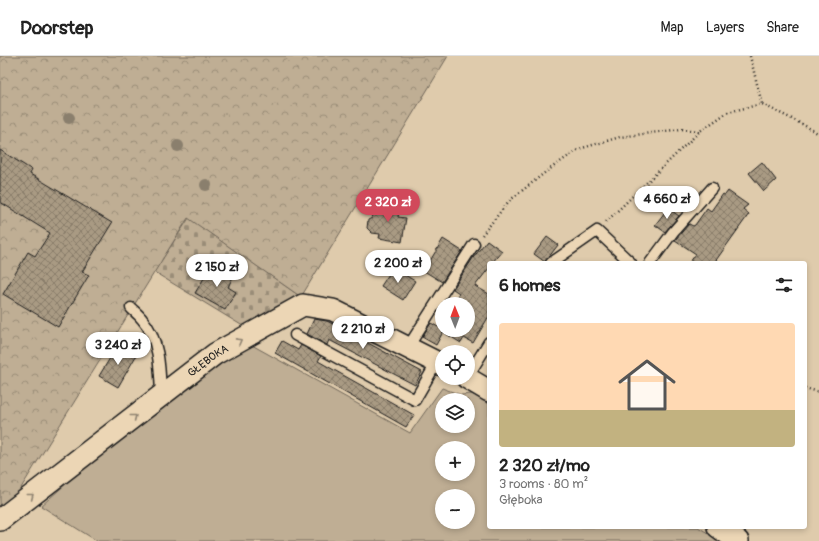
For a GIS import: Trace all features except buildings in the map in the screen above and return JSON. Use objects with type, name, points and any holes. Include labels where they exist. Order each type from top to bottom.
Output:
[{"type":"street","name":"GŁĘBOKA","points":[[0,520],[215,354],[304,305],[333,310],[435,361]]},
{"type":"street","points":[[475,382],[487,390]]},
{"type":"street","points":[[721,529],[738,541]]},
{"type":"lane","points":[[651,261],[673,232],[712,188]]},
{"type":"lane","points":[[554,261],[597,231],[629,261]]},
{"type":"lane","points":[[408,347],[474,244]]},
{"type":"lane","points":[[131,308],[144,320],[152,335],[160,370],[161,396]]},
{"type":"lane","points":[[295,335],[415,400],[435,371]]},
{"type":"lane","points":[[475,365],[487,345]]},
{"type":"path","points":[[750,56],[762,104]]},
{"type":"path","points":[[597,231],[700,131],[728,112],[762,104],[819,134]]},
{"type":"path","points":[[474,244],[509,201],[547,171],[579,149],[620,137],[681,129],[700,131]]},
{"type":"path","points":[[807,389],[819,392]]},
{"type":"green space","points":[[0,56],[448,56],[301,297],[188,218],[16,496],[0,509]]},
{"type":"green space","points":[[189,218],[301,297],[251,331],[154,272]]},
{"type":"green space","points":[[250,344],[410,433],[435,398],[435,433],[475,433],[475,396],[487,403],[487,529],[701,529],[721,541],[97,541],[41,506],[132,425]]},
{"type":"green space","points":[[442,388],[456,393],[438,393]]}]
